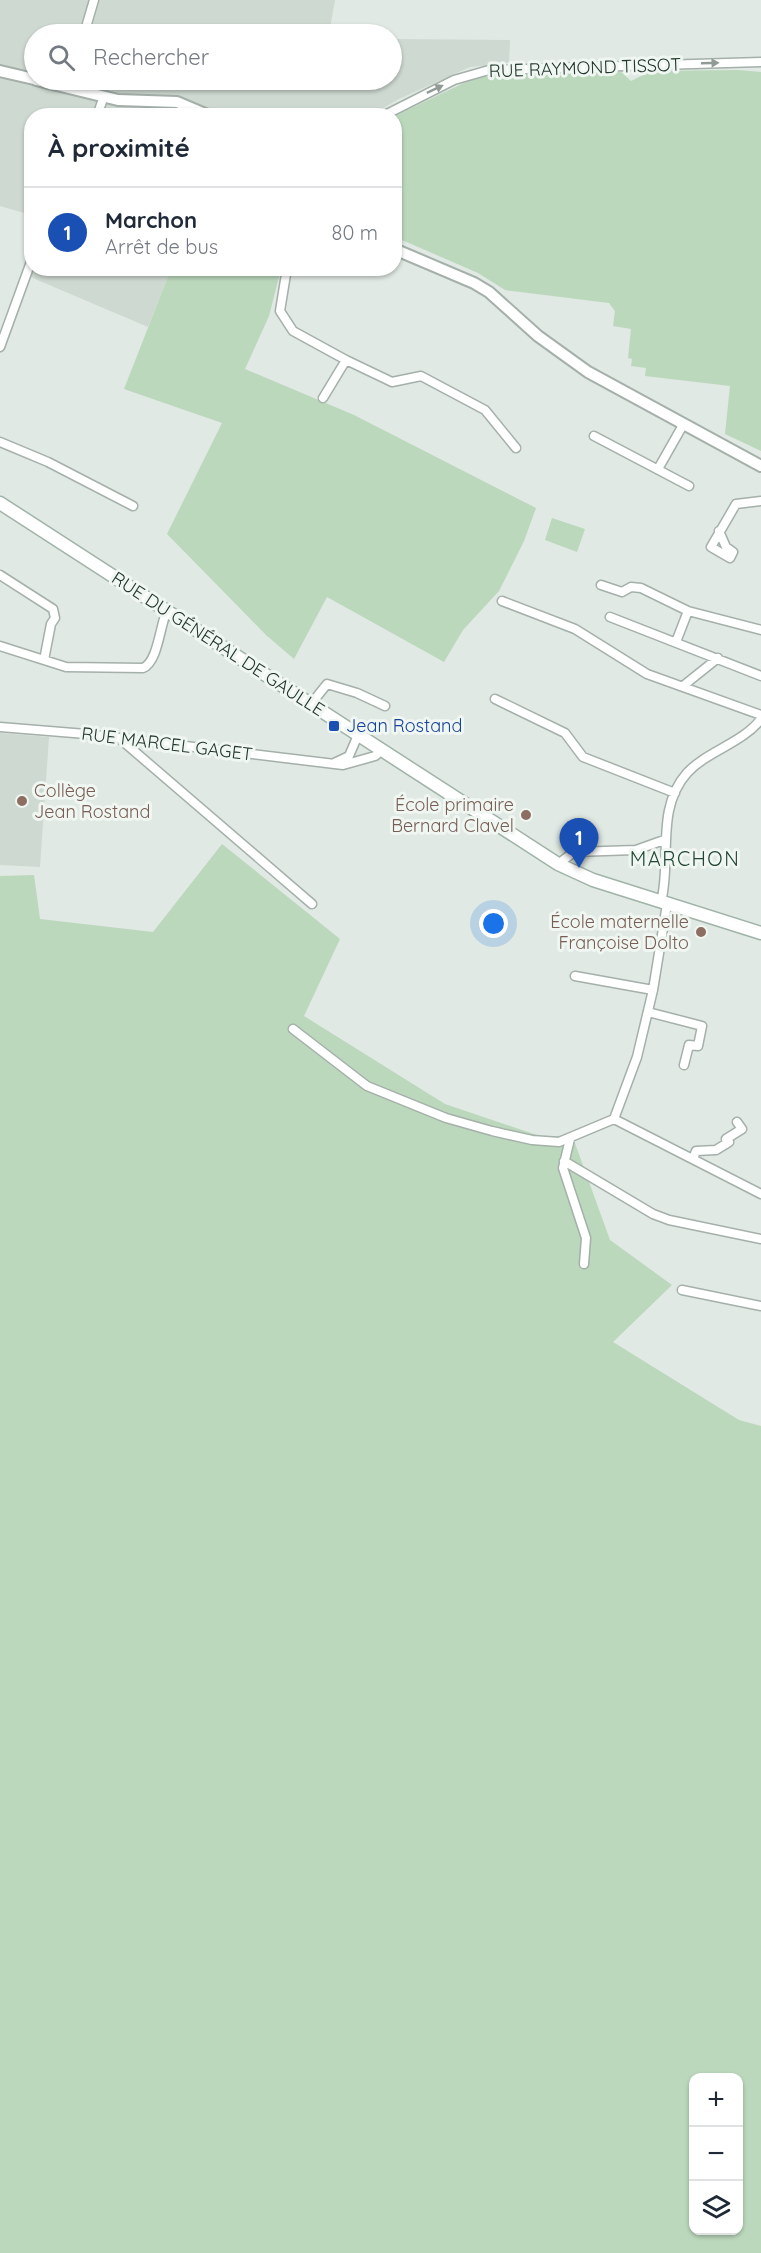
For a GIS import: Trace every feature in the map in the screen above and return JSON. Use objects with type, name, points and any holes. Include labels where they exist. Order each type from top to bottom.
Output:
[{"type":"main road","name":"RUE DU GÉNÉRAL DE GAULLE","points":[[0,503],[558,864],[587,878],[761,933]]},
{"type":"street","points":[[87,24],[94,0]]},
{"type":"street","name":"RUE RAYMOND TISSOT","points":[[399,108],[454,80],[489,70],[761,62]]},
{"type":"street","points":[[0,70],[24,76]]},
{"type":"street","points":[[87,90],[104,96],[135,101],[177,102],[191,108]]},
{"type":"street","points":[[100,108],[104,96]]},
{"type":"street","points":[[402,252],[474,283],[489,292],[562,354],[611,386],[761,466]]},
{"type":"street","points":[[0,347],[26,276]]},
{"type":"street","points":[[286,276],[280,311],[293,331],[392,382],[421,375],[485,410],[516,448]]},
{"type":"street","points":[[323,398],[346,360]]},
{"type":"street","points":[[658,469],[682,425]]},
{"type":"street","points":[[594,436],[689,486]]},
{"type":"street","points":[[0,442],[48,462],[133,506]]},
{"type":"street","points":[[719,531],[736,504],[761,501]]},
{"type":"street","points":[[0,575],[53,609],[55,618],[51,624],[44,660]]},
{"type":"street","points":[[601,585],[622,592],[631,587],[641,588],[688,611],[761,630]]},
{"type":"street","points":[[293,1029],[367,1086],[446,1118],[532,1140],[559,1142],[614,1119],[637,1058],[653,990],[664,903],[664,840],[675,792],[687,773],[757,729],[761,717],[647,674],[575,629],[502,601]]},
{"type":"street","points":[[0,646],[66,667],[143,668],[150,665],[154,659],[160,626],[167,610]]},
{"type":"street","points":[[676,642],[688,611]]},
{"type":"street","points":[[610,617],[761,676]]},
{"type":"street","points":[[682,686],[718,658]]},
{"type":"street","points":[[311,704],[327,684],[357,693],[385,706]]},
{"type":"street","points":[[495,699],[565,733],[584,757],[675,792]]},
{"type":"street","name":"RUE MARCEL GAGET","points":[[0,727],[119,737],[334,764],[358,763],[375,756],[382,750]]},
{"type":"street","points":[[334,764],[349,756],[358,735]]},
{"type":"street","points":[[119,737],[312,904]]},
{"type":"street","points":[[558,864],[574,852],[623,851],[649,847],[664,840]]},
{"type":"street","points":[[574,976],[653,990]]},
{"type":"street","points":[[648,1012],[702,1026],[698,1046],[689,1045],[684,1065]]},
{"type":"street","points":[[614,1119],[761,1194]]},
{"type":"street","points":[[693,1159],[696,1151],[716,1150],[729,1142],[726,1139],[742,1129],[737,1122]]},
{"type":"street","points":[[570,1139],[564,1161],[568,1187],[586,1238],[584,1263]]},
{"type":"street","points":[[564,1161],[652,1214],[669,1220],[761,1239]]},
{"type":"street","points":[[681,1290],[761,1306]]},
{"type":"shaded area","points":[[0,0],[335,0],[331,24],[24,24],[24,90],[402,90],[402,39],[510,40],[509,63],[470,67],[383,108],[24,108],[24,213],[0,206]]},
{"type":"shaded area","points":[[28,276],[168,276],[148,327]]},
{"type":"shaded area","name":"Collège Jean Rostand","points":[[0,733],[49,737],[40,867],[0,865]]},
{"type":"green space","points":[[651,71],[761,72],[761,451],[725,434],[730,386],[645,376],[646,368],[631,366],[632,359],[628,358],[631,329],[613,326],[615,311],[609,303],[505,290],[478,273],[402,240],[402,113],[474,78],[507,74],[621,72],[631,81]]},
{"type":"green space","points":[[168,276],[279,276],[269,316],[245,369],[354,415],[536,508],[524,541],[499,591],[463,630],[444,662],[327,597],[294,659],[266,635],[167,534],[222,423],[124,389]]},
{"type":"green space","points":[[552,518],[585,529],[577,552],[545,540]]},
{"type":"green space","points":[[222,844],[340,939],[304,1016],[445,1104],[543,1137],[572,1135],[610,1240],[672,1285],[613,1342],[739,1420],[761,1426],[761,2253],[0,2253],[0,876],[34,875],[40,919],[153,932]]},
{"type":"place","name":"Jean Rostand","points":[[334,726]]},
{"type":"place","name":"Collège Jean Rostand","points":[[22,801]]},
{"type":"place","name":"École primaire Bernard Clavel","points":[[526,815]]},
{"type":"place","name":"Marchon","points":[[579,868]]},
{"type":"place","name":"École maternelle Françoise Dolto","points":[[701,932]]},
{"type":"district","name":"MARCHON","points":[[685,859]]}]
